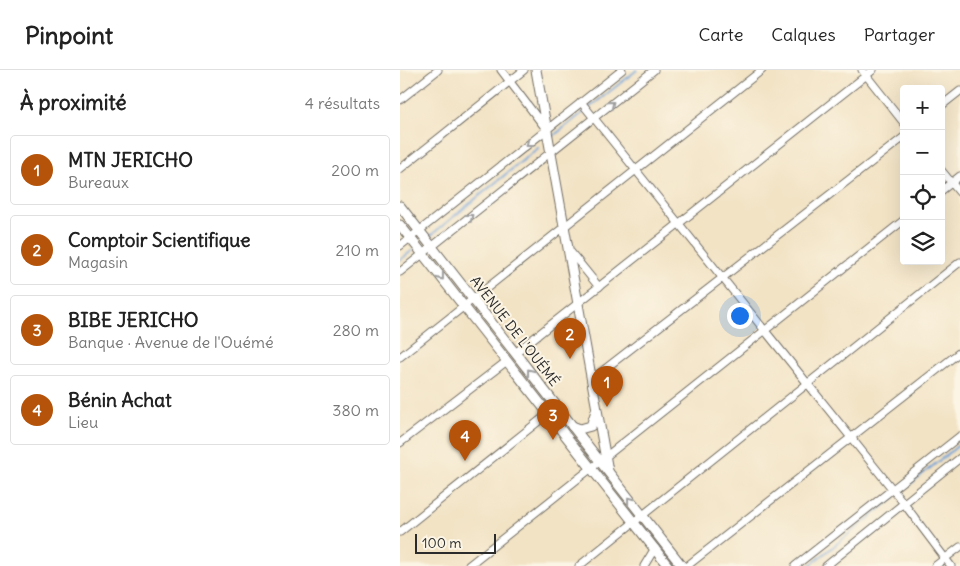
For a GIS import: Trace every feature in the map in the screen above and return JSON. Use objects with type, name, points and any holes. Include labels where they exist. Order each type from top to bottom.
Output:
[{"type":"main road","points":[[536,70],[597,408],[603,459],[608,472],[682,566]]},
{"type":"main road","name":"AVENUE DE L'OUÉMÉ","points":[[400,206],[572,426],[603,459]]},
{"type":"main road","name":"AVENUE DE L'OUÉMÉ","points":[[400,225],[668,566]]},
{"type":"main road","points":[[572,426],[580,429],[591,426],[597,408]]},
{"type":"street","points":[[400,100],[438,70]]},
{"type":"street","points":[[501,70],[547,130]]},
{"type":"street","points":[[400,169],[524,70]]},
{"type":"street","points":[[400,246],[547,130],[583,104],[622,70]]},
{"type":"street","points":[[400,272],[551,153],[592,115],[654,70]]},
{"type":"street","points":[[400,357],[762,70]]},
{"type":"street","points":[[515,353],[679,224],[864,73],[873,70]]},
{"type":"street","points":[[864,73],[900,118]]},
{"type":"street","points":[[945,103],[960,91]]},
{"type":"street","points":[[583,104],[903,502],[951,566]]},
{"type":"street","points":[[592,379],[900,140]]},
{"type":"street","points":[[945,174],[960,193]]},
{"type":"street","points":[[945,188],[960,176]]},
{"type":"street","points":[[468,566],[900,223]]},
{"type":"street","points":[[568,248],[599,287]]},
{"type":"street","points":[[579,566],[960,262]]},
{"type":"street","points":[[686,566],[960,352]]},
{"type":"street","points":[[400,443],[507,361]]},
{"type":"street","points":[[400,532],[549,413]]},
{"type":"street","points":[[795,566],[894,491],[960,436]]},
{"type":"street","points":[[826,566],[903,502],[960,458]]},
{"type":"street","points":[[935,566],[960,547]]},
{"type":"street","points":[[644,566],[655,548]]},
{"type":"waterway","points":[[552,137],[637,70]]},
{"type":"waterway","points":[[430,236],[538,148]]},
{"type":"waterway","points":[[400,260],[413,250]]},
{"type":"waterway","points":[[898,494],[960,444]]},
{"type":"waterway","points":[[809,566],[895,497]]},
{"type":"place","name":"Comptoir Scientifique","points":[[570,359]]},
{"type":"place","name":"MTN JERICHO","points":[[607,407]]},
{"type":"place","name":"BIBE JERICHO","points":[[553,440]]},
{"type":"place","name":"Bénin Achat","points":[[465,461]]}]
